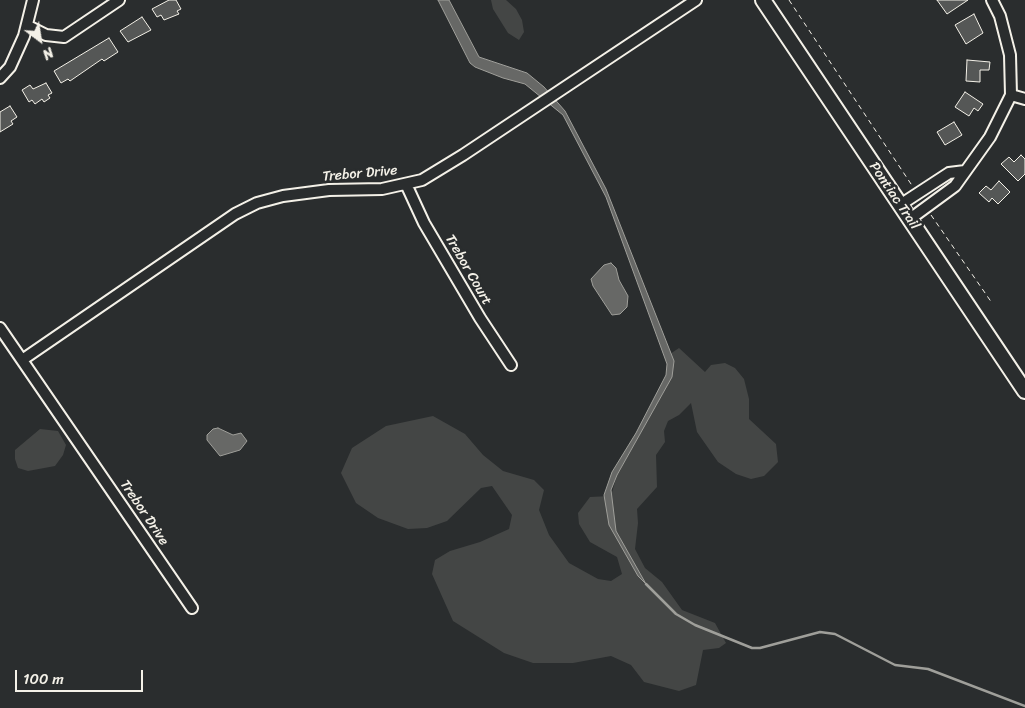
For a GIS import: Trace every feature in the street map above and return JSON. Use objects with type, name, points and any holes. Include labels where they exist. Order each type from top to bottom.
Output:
[{"type":"main road","name":"Pontiac Trail","points":[[762,0],[1025,391]]},
{"type":"street","points":[[0,78],[10,67],[28,26],[33,0]]},
{"type":"street","points":[[28,26],[46,35],[64,37],[120,0]]},
{"type":"street","name":"Trebor Drive","points":[[22,360],[235,214],[257,203],[298,193],[382,188],[422,180],[562,90],[696,0]]},
{"type":"street","points":[[910,219],[955,186],[990,137],[1011,95],[1010,55],[1000,16],[992,0]]},
{"type":"street","points":[[1011,95],[1025,100]]},
{"type":"street","points":[[900,205],[949,174],[966,171]]},
{"type":"street","name":"Trebor Court","points":[[406,184],[424,223],[480,318],[511,366]]},
{"type":"street","name":"Trebor Drive","points":[[0,328],[192,608]]},
{"type":"path","points":[[788,0],[917,194]]},
{"type":"path","points":[[926,208],[992,303]]},
{"type":"shaded area","points":[[438,0],[449,0],[479,57],[527,73],[544,87],[565,111],[606,189],[674,361],[672,377],[617,475],[611,490],[616,531],[646,584],[638,576],[609,525],[604,495],[612,472],[636,433],[666,375],[667,364],[606,197],[563,115],[525,84],[503,78],[475,67],[470,63]]},
{"type":"shaded area","points":[[491,0],[506,0],[516,9],[522,20],[524,32],[519,40],[508,33],[493,9]]},
{"type":"shaded area","points":[[611,263],[616,268],[619,280],[628,296],[627,307],[620,314],[612,315],[593,286],[591,279],[604,265]]},
{"type":"shaded area","points":[[679,348],[705,372],[711,365],[725,363],[735,368],[744,379],[749,399],[749,419],[776,444],[778,462],[764,476],[751,479],[736,474],[718,462],[697,432],[691,403],[679,415],[668,421],[664,431],[665,442],[656,455],[657,487],[637,509],[638,523],[635,549],[645,568],[662,582],[682,610],[715,623],[726,643],[719,648],[703,650],[696,685],[679,691],[644,682],[631,665],[611,656],[573,663],[533,663],[504,653],[453,621],[432,574],[435,560],[450,551],[480,542],[509,529],[512,515],[492,486],[481,488],[447,521],[427,528],[408,529],[378,518],[356,503],[341,473],[352,448],[386,426],[433,416],[465,434],[483,455],[503,471],[534,480],[544,490],[539,510],[549,535],[569,563],[598,579],[611,581],[622,574],[617,557],[590,542],[579,524],[578,513],[590,497],[611,496],[617,475],[664,391],[674,361],[670,354]]},
{"type":"shaded area","points":[[218,428],[233,435],[241,433],[247,441],[240,450],[220,456],[207,440],[207,435],[213,429]]},
{"type":"shaded area","points":[[40,429],[58,431],[66,445],[63,455],[55,466],[28,471],[18,468],[15,450]]},
{"type":"building","points":[[169,0],[176,0],[181,9],[177,11],[179,14],[164,20],[161,15],[157,17],[152,9]]},
{"type":"building","points":[[937,0],[968,0],[947,14]]},
{"type":"building","points":[[974,14],[983,33],[966,44],[955,25]]},
{"type":"building","points":[[142,17],[151,30],[128,42],[120,31]]},
{"type":"building","points":[[109,38],[118,52],[104,61],[102,59],[70,81],[68,79],[61,83],[54,71]]},
{"type":"building","points":[[967,60],[990,62],[989,70],[980,70],[980,82],[966,81]]},
{"type":"building","points":[[46,83],[52,93],[48,95],[50,98],[44,102],[42,99],[35,104],[32,100],[29,102],[22,90],[30,85],[33,89]]},
{"type":"building","points":[[965,92],[983,104],[978,111],[974,108],[969,116],[955,107]]},
{"type":"building","points":[[10,106],[17,117],[11,121],[13,124],[0,132],[0,112]]},
{"type":"building","points":[[954,122],[962,135],[945,145],[937,132]]},
{"type":"building","points":[[1021,155],[1025,159],[1025,174],[1018,181],[1001,164],[1009,157],[1014,162]]},
{"type":"building","points":[[999,181],[1010,192],[998,204],[992,198],[989,202],[979,193],[986,186],[991,190]]},
{"type":"waterway","points":[[646,584],[676,614],[695,625],[752,648],[760,648],[820,632],[835,634],[895,665],[928,669],[1025,706]]}]
